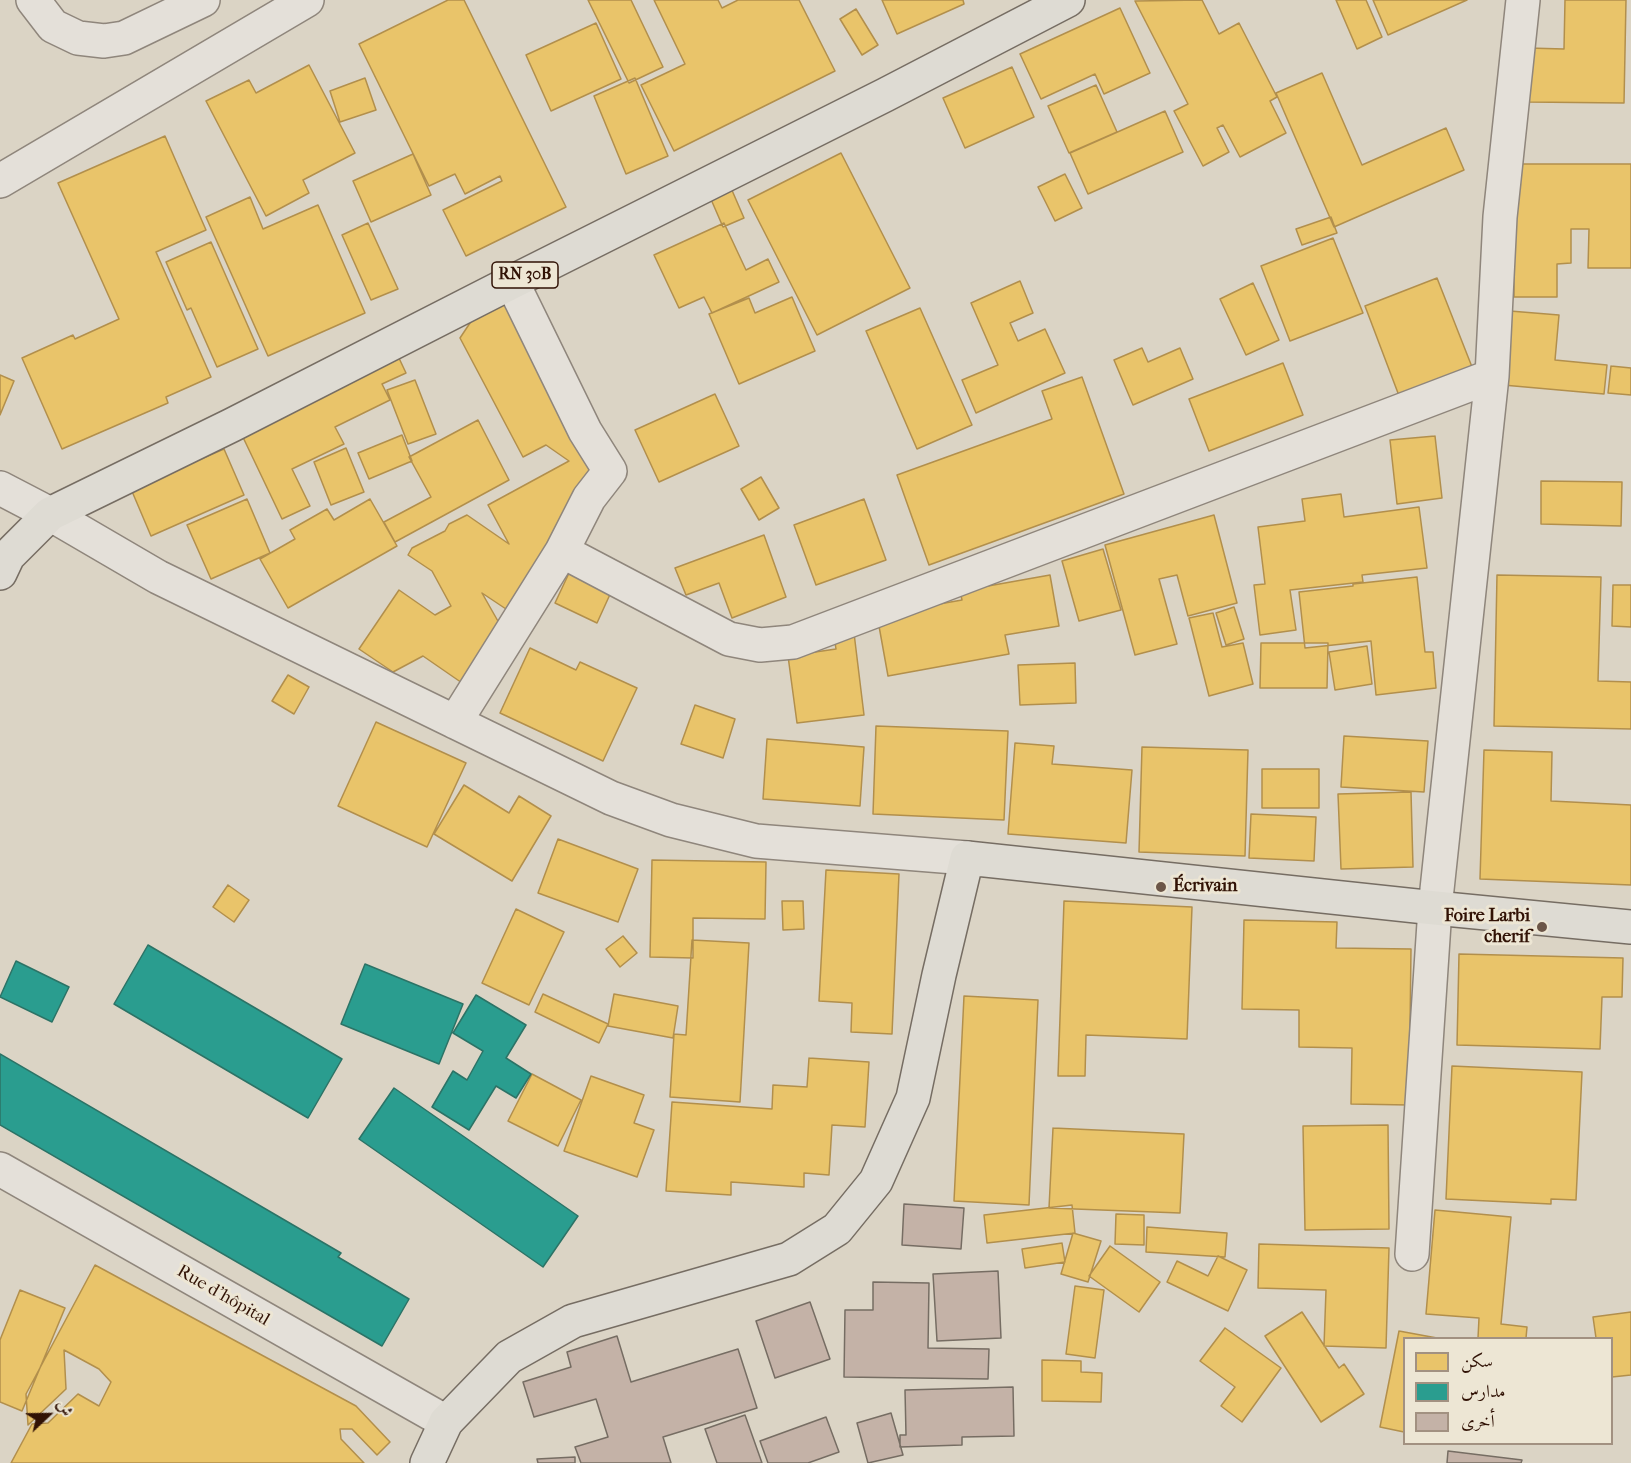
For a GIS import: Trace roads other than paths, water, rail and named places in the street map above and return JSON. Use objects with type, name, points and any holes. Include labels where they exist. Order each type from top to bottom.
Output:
[{"type":"main road","name":"RN 30B","points":[[0,573],[8,556],[50,514],[232,425],[1068,0]]},
{"type":"main road","points":[[427,1463],[446,1422],[508,1357],[573,1321],[789,1259],[837,1229],[876,1181],[913,1098],[939,975],[968,858],[1631,927]]},
{"type":"street","points":[[33,0],[53,26],[78,38],[104,41],[124,38],[203,0]]},
{"type":"street","points":[[0,181],[308,0]]},
{"type":"street","points":[[1412,1254],[1435,908],[1492,376],[1500,217],[1523,0]]},
{"type":"street","points":[[455,722],[562,552],[589,498],[610,471],[585,431],[512,282]]},
{"type":"street","points":[[562,552],[729,639],[760,645],[793,642],[1492,376]]},
{"type":"street","points":[[0,488],[50,514],[158,577],[611,798],[671,820],[756,841],[968,858]]},
{"type":"street","name":"Rue d'hôpital","points":[[0,1169],[446,1422]]},
{"type":"place","name":"Écrivain","points":[[1161,887]]},
{"type":"place","name":"Foire Larbi cherif","points":[[1542,927]]}]
